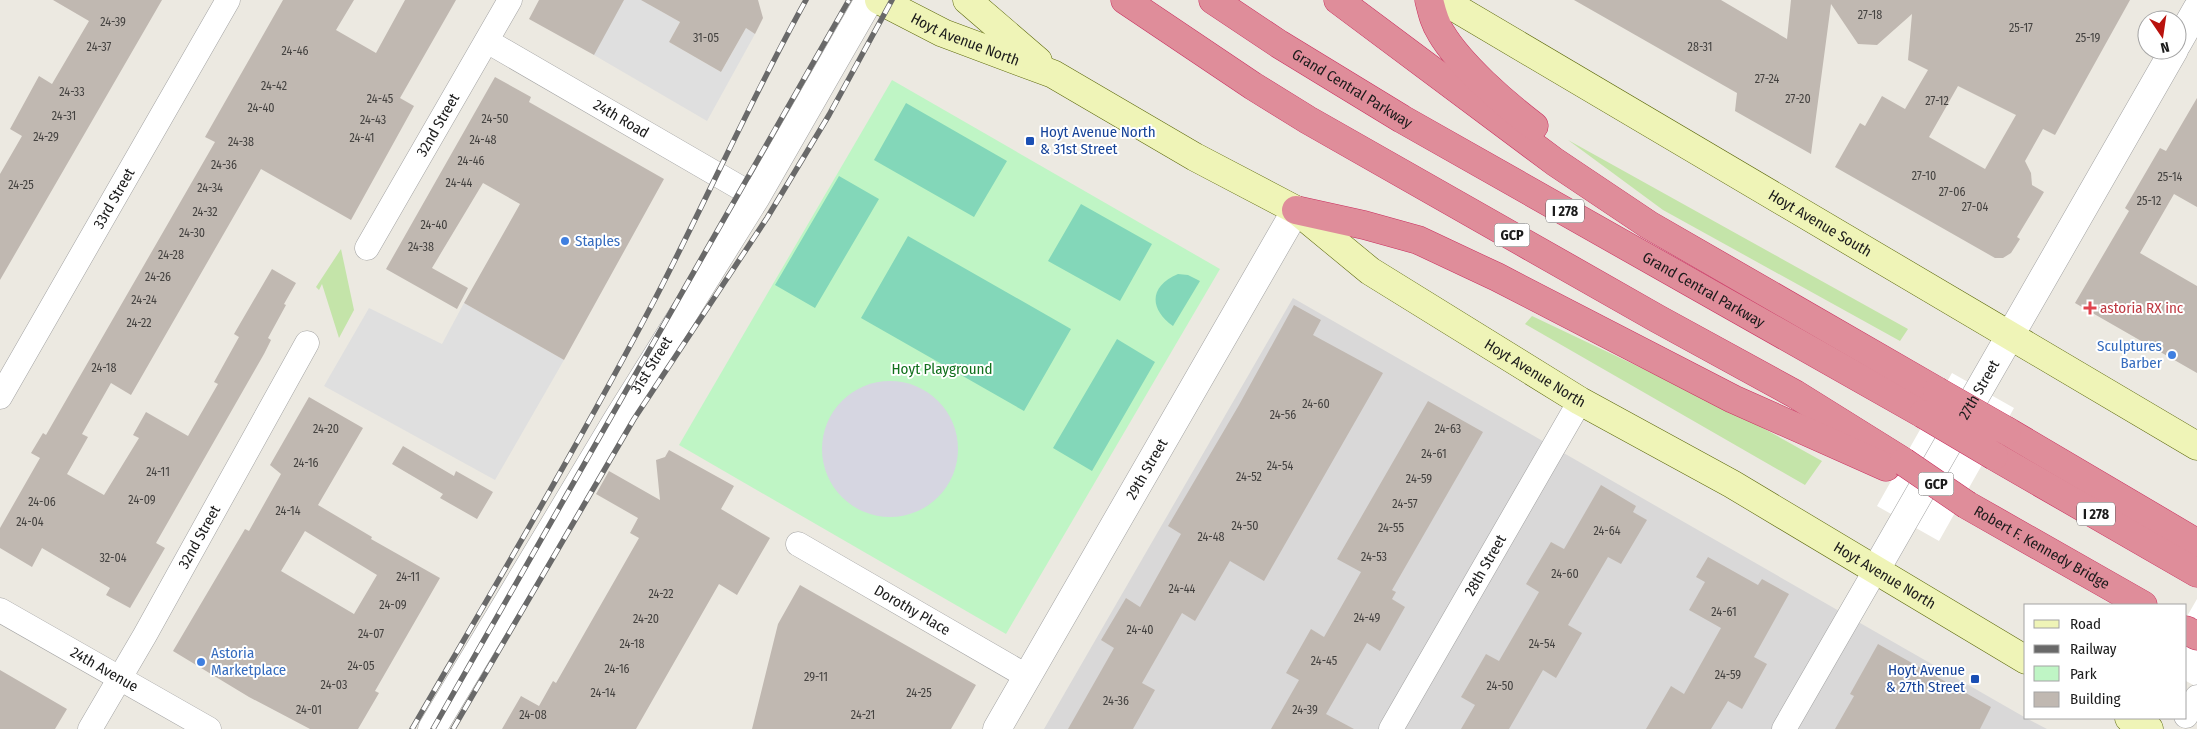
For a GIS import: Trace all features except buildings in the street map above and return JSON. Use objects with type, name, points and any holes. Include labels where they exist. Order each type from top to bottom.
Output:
[{"type":"highway","name":"GCP","points":[[1125,0],[1253,86],[1308,120],[1658,319],[1795,394],[1902,468]]},
{"type":"highway","name":"Grand Central Parkway","points":[[1213,0],[1279,44],[1402,119],[1923,414],[2197,573]]},
{"type":"highway","points":[[1338,0],[1555,162],[1635,216],[1941,384]]},
{"type":"highway","points":[[1429,0],[1433,18],[1453,50],[1519,114],[1556,143],[1643,204],[1941,384],[2197,527]]},
{"type":"highway","points":[[1296,210],[1364,225],[1418,240],[1496,277],[1734,399],[1902,468]]},
{"type":"highway","points":[[2010,424],[2197,543]]},
{"type":"highway","name":"Robert F. Kennedy Bridge","points":[[1902,468],[2140,604]]},
{"type":"main road","name":"Hoyt Avenue North","points":[[879,0],[944,33],[1052,74],[1195,157],[1296,210],[1370,271],[1580,401],[1732,484],[2024,659]]},
{"type":"main road","name":"Hoyt Avenue North","points":[[967,0],[1052,74]]},
{"type":"main road","name":"Hoyt Avenue South","points":[[1442,0],[2197,446]]},
{"type":"main road","points":[[2131,719],[2149,729]]},
{"type":"street","name":"33rd Street","points":[[0,397],[228,0]]},
{"type":"street","name":"32nd Street","points":[[367,248],[510,0]]},
{"type":"street","name":"31st Street","points":[[432,729],[616,422],[756,197],[869,0]]},
{"type":"street","points":[[2187,28],[2197,11]]},
{"type":"street","name":"24th Road","points":[[487,41],[756,197]]},
{"type":"street","name":"27th Street","points":[[1784,729],[2168,60]]},
{"type":"street","name":"29th Street","points":[[997,729],[1296,210]]},
{"type":"street","name":"32nd Street","points":[[90,729],[307,343]]},
{"type":"street","name":"28th Street","points":[[1391,729],[1580,401]]},
{"type":"street","name":"Dorothy Place","points":[[798,544],[1028,676]]},
{"type":"street","name":"24th Avenue","points":[[0,610],[210,729]]},
{"type":"street","points":[[2187,714],[2197,697]]},
{"type":"shaded area","points":[[609,0],[652,0],[650,5],[680,22],[669,42],[721,72],[746,28],[755,34],[707,121],[594,55]]},
{"type":"shaded area","points":[[1293,298],[2024,717],[2024,719],[2028,719],[2047,729],[1044,729]]},
{"type":"shaded area","points":[[464,303],[564,360],[495,480],[324,386],[369,308],[442,344]]},
{"type":"shaded area","points":[[890,381],[916,387],[938,401],[952,423],[958,449],[952,475],[938,497],[916,511],[890,517],[864,511],[842,497],[828,475],[822,449],[828,423],[842,401],[864,387]]},
{"type":"green space","name":"Hoyt Playground","points":[[892,80],[1220,269],[1006,634],[679,445]]},
{"type":"green space","points":[[906,103],[1007,161],[974,217],[874,160]]},
{"type":"green space","points":[[1568,140],[1908,329],[1900,341],[1663,210]]},
{"type":"green space","points":[[839,176],[879,199],[815,308],[775,285]]},
{"type":"green space","points":[[1081,204],[1152,244],[1120,301],[1048,261]]},
{"type":"green space","points":[[908,236],[1071,329],[1024,411],[861,318]]},
{"type":"green space","points":[[341,249],[354,310],[339,338],[322,284],[319,290],[316,287]]},
{"type":"green space","points":[[1178,274],[1188,275],[1200,281],[1173,326],[1160,312],[1156,305],[1156,298],[1157,291],[1162,285],[1168,279]]},
{"type":"green space","points":[[1532,316],[1736,413],[1822,461],[1805,485],[1525,324]]},
{"type":"green space","points":[[1117,339],[1155,362],[1092,471],[1053,448]]},
{"type":"pier","points":[[1952,373],[2014,408],[1939,541],[1877,506]]},
{"type":"pier","points":[[2197,599],[2197,687],[2187,682],[2187,616]]},
{"type":"railway","points":[[412,729],[627,352],[806,0]]},
{"type":"railway","points":[[433,729],[849,0]]},
{"type":"railway","points":[[453,729],[634,419],[767,218],[829,115],[892,0]]},
{"type":"place","name":"Hoyt Avenue North & 31st Street","points":[[1030,141]]},
{"type":"place","name":"Staples","points":[[565,241]]},
{"type":"place","name":"astoria RX inc","points":[[2090,308]]},
{"type":"place","name":"Sculptures Barber","points":[[2172,355]]},
{"type":"place","name":"Astoria Marketplace","points":[[201,662]]},
{"type":"place","name":"Hoyt Avenue & 27th Street","points":[[1975,679]]}]
